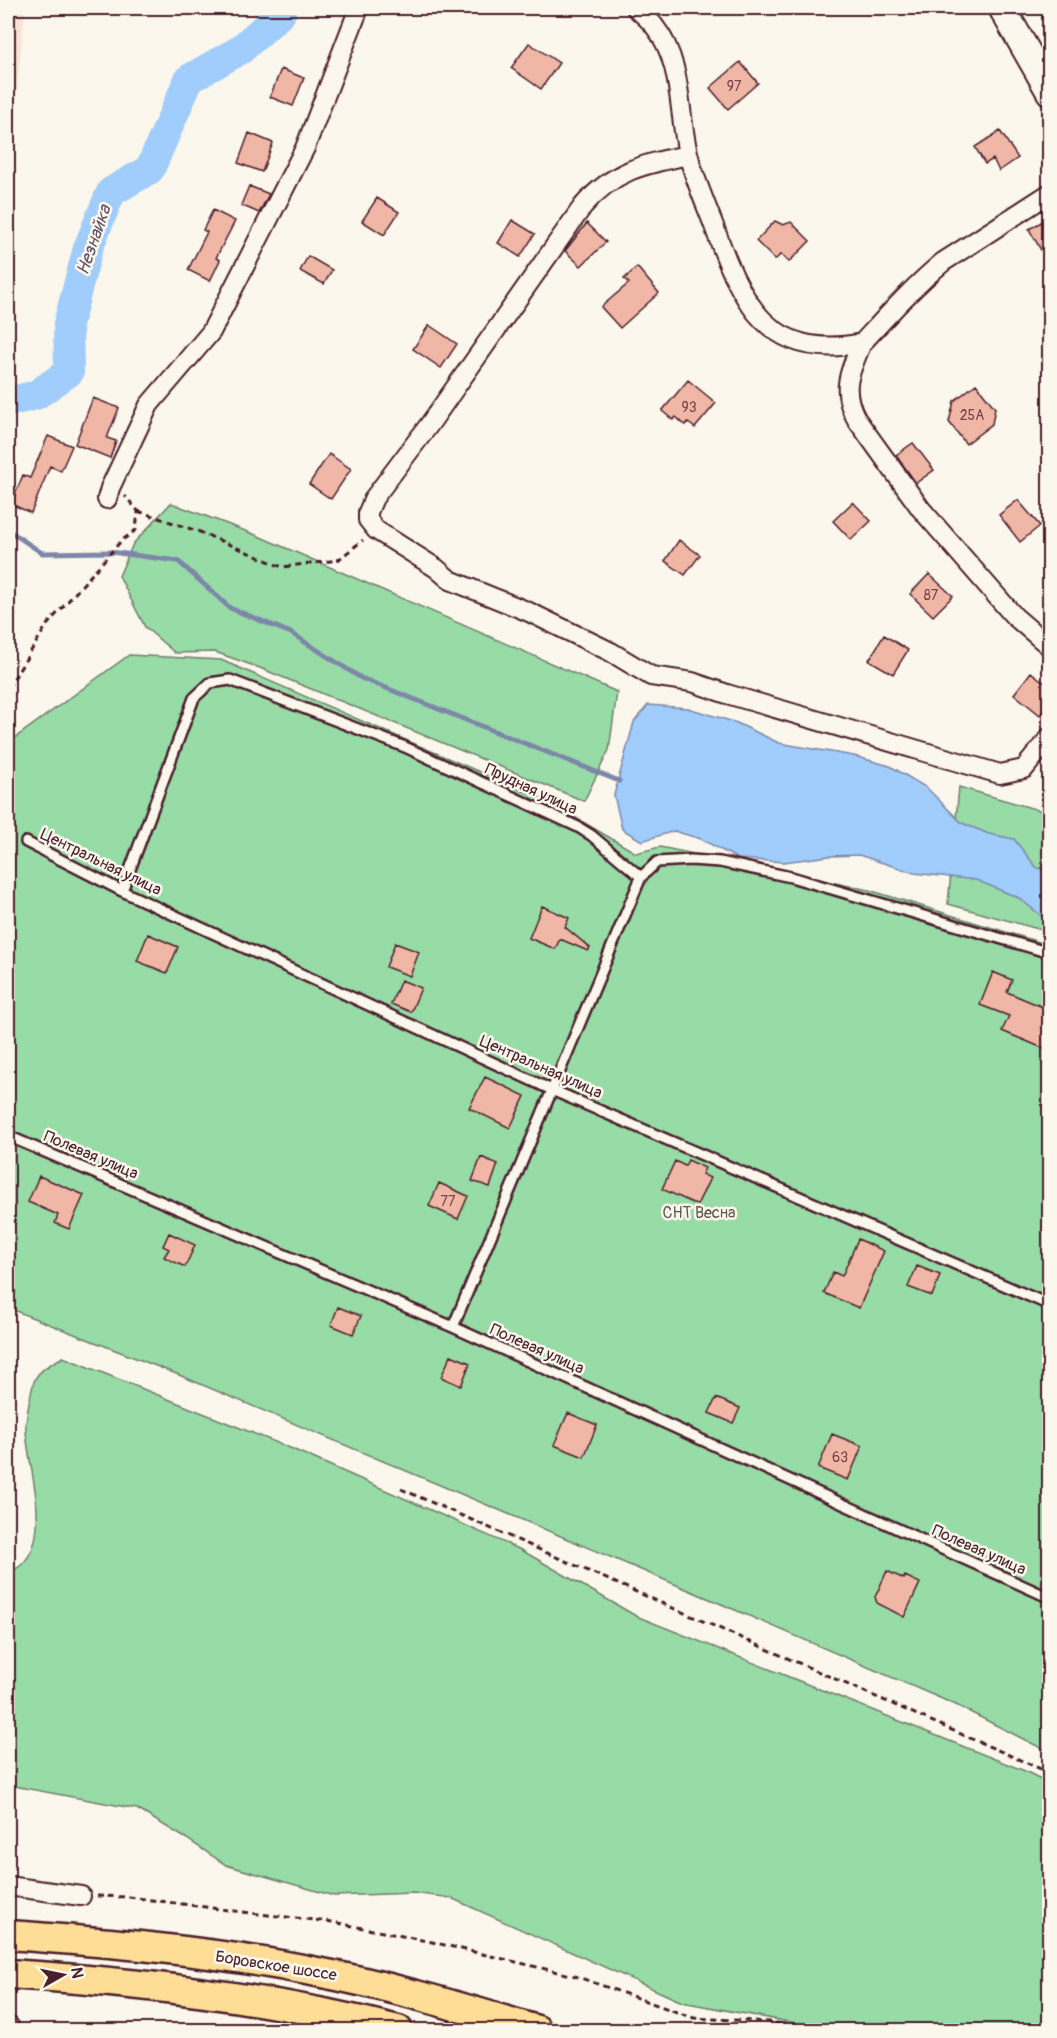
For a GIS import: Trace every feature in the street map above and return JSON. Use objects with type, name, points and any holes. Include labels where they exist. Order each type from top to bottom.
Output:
[{"type":"main road","points":[[1002,8],[1050,92]]},
{"type":"main road","name":"Боровское шоссе","points":[[8,1935],[139,1946],[310,1970],[403,1991],[537,2031]]},
{"type":"main road","points":[[8,1974],[106,1981],[211,1994],[305,2010],[398,2031]]},
{"type":"street","points":[[109,494],[149,405],[211,332],[305,148],[359,8]]},
{"type":"street","points":[[636,8],[656,28],[670,56],[688,155],[723,253],[749,306],[778,332],[801,344],[824,348],[862,343]]},
{"type":"street","points":[[688,155],[631,169],[608,181],[596,191],[583,206],[429,425],[371,502],[368,520],[376,530],[436,568],[450,580],[529,612],[611,652],[651,676],[710,687],[1000,774],[1024,769],[1050,738]]},
{"type":"street","points":[[1050,193],[943,262],[910,290],[862,343],[849,374],[846,395],[850,409],[857,420],[928,518],[1014,616],[1050,647]]},
{"type":"street","points":[[8,1886],[81,1896]]},
{"type":"lane","name":"Прудная улица","points":[[122,891],[194,698],[210,683],[230,680],[405,747],[578,827],[591,835],[641,877]]},
{"type":"lane","name":"Центральная улица","points":[[26,842],[122,891],[552,1090],[1050,1305]]},
{"type":"lane","points":[[453,1327],[641,877],[657,862],[691,860],[720,862],[791,877],[1050,953]]},
{"type":"lane","name":"Полевая улица","points":[[8,1136],[453,1327],[1050,1599]]},
{"type":"path","points":[[109,494],[126,496],[138,511],[200,532],[282,567],[338,560],[376,530]]},
{"type":"path","points":[[8,688],[47,626],[120,541],[136,530],[138,511]]},
{"type":"path","points":[[401,1489],[1050,1773]]},
{"type":"path","points":[[81,1896],[129,1896],[249,1914],[333,1922],[432,1942],[576,1976],[694,2018],[772,2022],[806,2031]]},
{"type":"shaded area","points":[[8,8],[25,8],[14,119],[8,134]]},
{"type":"green space","points":[[171,503],[256,535],[617,692],[609,750],[584,801],[260,668],[215,652],[175,653],[145,627],[119,576],[133,544]]},
{"type":"green space","points":[[8,602],[16,616],[8,638]]},
{"type":"green space","name":"СНТ Весна","points":[[129,655],[221,660],[547,801],[636,853],[660,847],[869,890],[1049,945],[1049,1752],[956,1705],[705,1597],[179,1375],[8,1308],[8,831],[13,818],[8,816],[8,743]]},
{"type":"green space","points":[[959,787],[1049,813],[1049,932],[948,904]]},
{"type":"green space","points":[[63,1357],[290,1448],[521,1550],[636,1616],[1025,1771],[1049,1783],[1049,2030],[832,2030],[682,2002],[451,1898],[413,1893],[334,1896],[226,1865],[137,1809],[8,1785],[8,1573],[24,1563],[33,1548],[37,1529],[37,1508],[26,1429],[27,1419],[35,1379],[44,1369]]},
{"type":"water","points":[[648,705],[688,708],[737,723],[779,743],[854,756],[890,766],[927,788],[962,823],[989,834],[1014,839],[1036,867],[1049,873],[1049,922],[1019,898],[976,880],[914,873],[859,855],[784,862],[738,859],[701,839],[674,831],[642,841],[622,829],[614,795],[634,722]]},
{"type":"building","points":[[529,43],[559,63],[541,89],[511,68]]},
{"type":"building","points":[[740,62],[758,83],[728,109],[710,88]]},
{"type":"building","points":[[281,69],[304,78],[293,106],[270,97]]},
{"type":"building","points":[[1000,131],[1018,158],[999,171],[993,159],[985,164],[975,147]]},
{"type":"building","points":[[249,133],[273,143],[262,172],[238,163]]},
{"type":"building","points":[[249,186],[269,194],[259,213],[241,205]]},
{"type":"building","points":[[377,198],[399,212],[384,235],[362,221]]},
{"type":"building","points":[[213,210],[235,221],[216,258],[220,260],[210,281],[188,270],[207,232],[203,230]]},
{"type":"building","points":[[1050,217],[1050,266],[1029,229]]},
{"type":"building","points":[[512,220],[535,234],[520,257],[498,243]]},
{"type":"building","points":[[775,221],[783,225],[791,222],[810,241],[789,262],[781,254],[775,260],[756,241]]},
{"type":"building","points":[[587,223],[606,242],[581,266],[565,251]]},
{"type":"building","points":[[308,256],[332,270],[324,284],[300,271]]},
{"type":"building","points":[[637,267],[659,293],[620,328],[601,307],[629,283],[624,279]]},
{"type":"building","points":[[429,325],[457,344],[441,368],[413,349]]},
{"type":"building","points":[[688,380],[716,403],[695,428],[687,422],[685,425],[676,417],[673,420],[662,411]]},
{"type":"building","points":[[976,384],[995,408],[992,424],[966,444],[949,422],[954,401]]},
{"type":"building","points":[[93,398],[119,408],[107,438],[116,441],[110,458],[75,444]]},
{"type":"building","points":[[48,436],[72,446],[61,471],[50,466],[31,513],[11,504],[23,475],[30,478]]},
{"type":"building","points":[[913,443],[934,470],[916,483],[896,455]]},
{"type":"building","points":[[329,454],[351,469],[331,499],[309,484]]},
{"type":"building","points":[[1018,500],[1040,526],[1020,542],[999,515]]},
{"type":"building","points":[[853,502],[871,521],[851,540],[833,521]]},
{"type":"building","points":[[679,540],[700,555],[685,575],[665,561]]},
{"type":"building","points":[[929,574],[953,596],[933,616],[910,594]]},
{"type":"building","points":[[884,635],[908,650],[893,674],[869,660]]},
{"type":"building","points":[[1031,672],[1050,687],[1050,703],[1040,715],[1014,694]]},
{"type":"building","points":[[542,906],[569,918],[565,927],[590,948],[588,951],[560,939],[555,949],[529,938]]},
{"type":"building","points":[[148,934],[178,947],[167,973],[137,961]]},
{"type":"building","points":[[395,943],[419,952],[410,976],[386,967]]},
{"type":"building","points":[[993,972],[1012,980],[1007,992],[1050,1010],[1050,1051],[1002,1031],[1009,1016],[980,1005]]},
{"type":"building","points":[[401,980],[421,988],[411,1012],[391,1004]]},
{"type":"building","points":[[485,1077],[525,1096],[510,1128],[469,1108]]},
{"type":"building","points":[[481,1157],[498,1164],[490,1187],[472,1181]]},
{"type":"building","points":[[688,1160],[705,1168],[702,1174],[710,1178],[697,1205],[662,1189],[675,1161],[685,1166]]},
{"type":"building","points":[[39,1176],[84,1195],[69,1229],[55,1223],[58,1215],[28,1202]]},
{"type":"building","points":[[439,1183],[468,1196],[458,1219],[429,1206]]},
{"type":"building","points":[[169,1233],[195,1245],[185,1267],[164,1257],[169,1249],[163,1246]]},
{"type":"building","points":[[858,1239],[884,1251],[859,1308],[824,1293],[833,1272],[842,1276]]},
{"type":"building","points":[[917,1266],[940,1275],[932,1296],[908,1287]]},
{"type":"building","points":[[338,1307],[361,1316],[353,1334],[331,1325]]},
{"type":"building","points":[[451,1355],[470,1363],[461,1386],[441,1377]]},
{"type":"building","points":[[716,1398],[740,1408],[733,1423],[709,1413]]},
{"type":"building","points":[[568,1413],[597,1425],[584,1457],[554,1445]]},
{"type":"building","points":[[832,1434],[862,1446],[848,1480],[818,1468]]},
{"type":"building","points":[[887,1571],[920,1583],[904,1617],[877,1603],[875,1597]]},
{"type":"waterway","name":"Незнайка","points":[[8,402],[36,395],[69,372],[68,324],[88,248],[111,192],[150,169],[189,79],[240,50],[281,13],[279,8]]},
{"type":"waterway","points":[[8,530],[42,553],[111,552],[178,561],[230,608],[291,633],[361,678],[619,781]]}]
